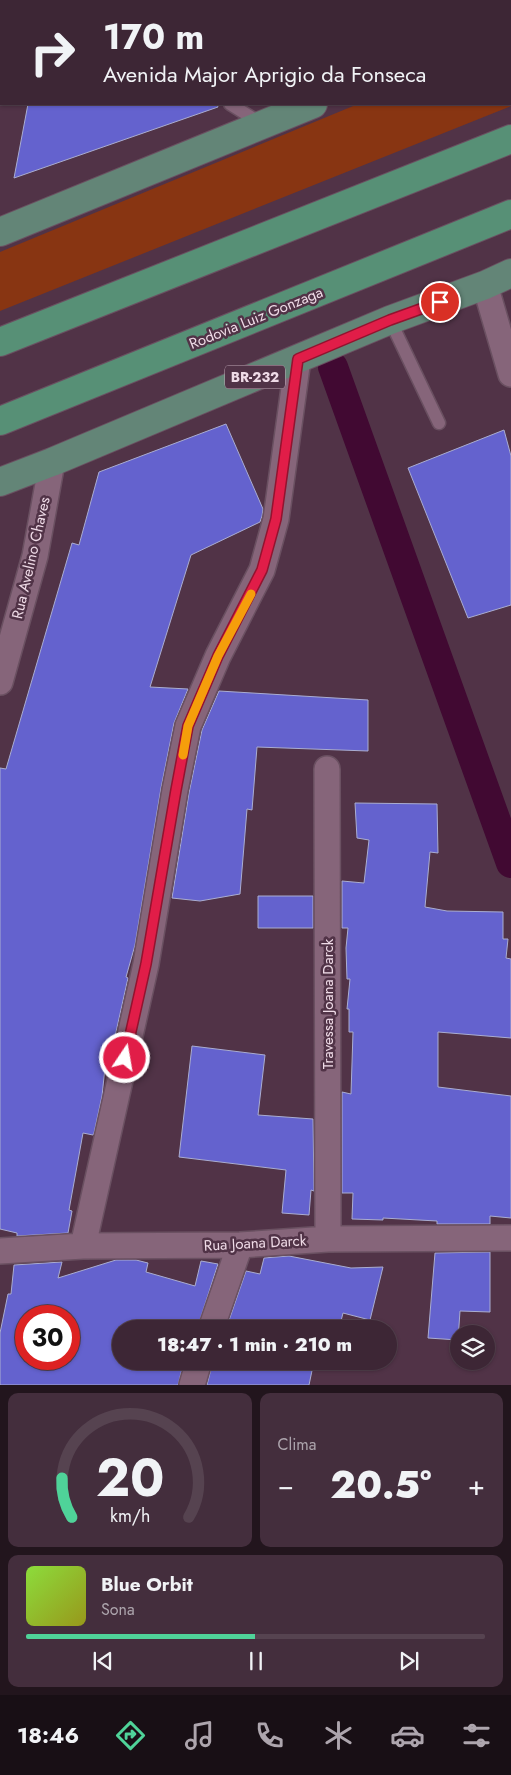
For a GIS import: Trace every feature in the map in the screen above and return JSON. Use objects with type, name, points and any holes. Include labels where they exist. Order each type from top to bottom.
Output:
[{"type":"highway","points":[[0,342],[511,139]]},
{"type":"highway","name":"Rodovia Luiz Gonzaga","points":[[0,422],[511,214]]},
{"type":"main road","points":[[0,232],[311,105]]},
{"type":"main road","name":"BR-232","points":[[0,482],[390,320],[485,285],[511,273]]},
{"type":"street","points":[[485,285],[511,374]]},
{"type":"street","points":[[84,1246],[146,964],[188,726],[218,656],[262,570],[276,519],[298,359]]},
{"type":"street","name":"Rua Avelino Chaves","points":[[0,682],[35,556],[52,462]]},
{"type":"street","name":"Travessa Joana Darck","points":[[327,769],[328,1239]]},
{"type":"street","name":"Rua Joana Darck","points":[[0,1251],[84,1246],[240,1245],[328,1239],[511,1238]]},
{"type":"street","points":[[214,1320],[240,1245]]},
{"type":"street","points":[[192,1385],[196,1370]]},
{"type":"lane","points":[[232,105],[262,125]]},
{"type":"lane","points":[[390,320],[439,423]]},
{"type":"shaded area","points":[[356,105],[511,105],[0,311],[0,252]]},
{"type":"building","points":[[28,105],[217,105],[218,107],[14,178]]},
{"type":"building","points":[[226,424],[263,509],[262,516],[260,522],[191,555],[150,687],[188,689],[174,723],[161,788],[135,945],[126,977],[128,978],[110,1059],[106,1058],[102,1096],[94,1133],[93,1135],[83,1133],[69,1210],[72,1211],[68,1233],[17,1236],[17,1233],[0,1229],[0,768],[6,769],[72,543],[79,545],[99,472]]},
{"type":"building","points":[[504,430],[511,456],[511,605],[468,618],[408,468]]},
{"type":"building","points":[[219,691],[368,700],[368,751],[257,747],[252,810],[247,809],[240,894],[200,901],[172,898],[189,793],[202,730]]},
{"type":"building","points":[[355,803],[437,804],[438,853],[430,852],[425,907],[447,911],[503,912],[503,939],[508,939],[506,958],[511,959],[511,1038],[438,1032],[438,1087],[511,1096],[511,1218],[490,1216],[490,1224],[437,1224],[437,1221],[383,1218],[383,1220],[352,1219],[353,1193],[342,1193],[342,1092],[351,1094],[353,1032],[349,1032],[349,1009],[347,1009],[350,979],[347,979],[346,948],[348,928],[342,928],[342,881],[364,883],[369,840],[357,838]]},
{"type":"building","points":[[258,896],[313,896],[313,928],[258,928]]},
{"type":"building","points":[[192,1046],[265,1055],[258,1115],[313,1119],[314,1191],[311,1190],[309,1215],[282,1213],[286,1170],[179,1157]]},
{"type":"building","points":[[490,1252],[490,1312],[460,1311],[459,1325],[450,1325],[450,1339],[428,1338],[435,1253]]},
{"type":"building","points":[[289,1256],[351,1268],[383,1267],[370,1320],[343,1313],[341,1320],[229,1320],[246,1271],[260,1274],[264,1258]]},
{"type":"building","points":[[116,1260],[136,1260],[148,1263],[146,1272],[195,1286],[201,1261],[218,1264],[200,1320],[112,1320],[112,1370],[182,1370],[178,1385],[0,1385],[0,1333],[8,1294],[11,1294],[14,1265],[62,1262],[58,1278]]},
{"type":"building","points":[[211,1370],[312,1370],[309,1385],[207,1385]]},
{"type":"waterway","points":[[333,367],[511,863]]},
{"type":"slow traffic","points":[[183,755],[188,726],[218,656],[251,594]]},
{"type":"route","points":[[125,1058],[146,964],[188,726],[218,656],[240,617],[262,570],[276,519],[298,359],[390,320],[440,302]]}]
